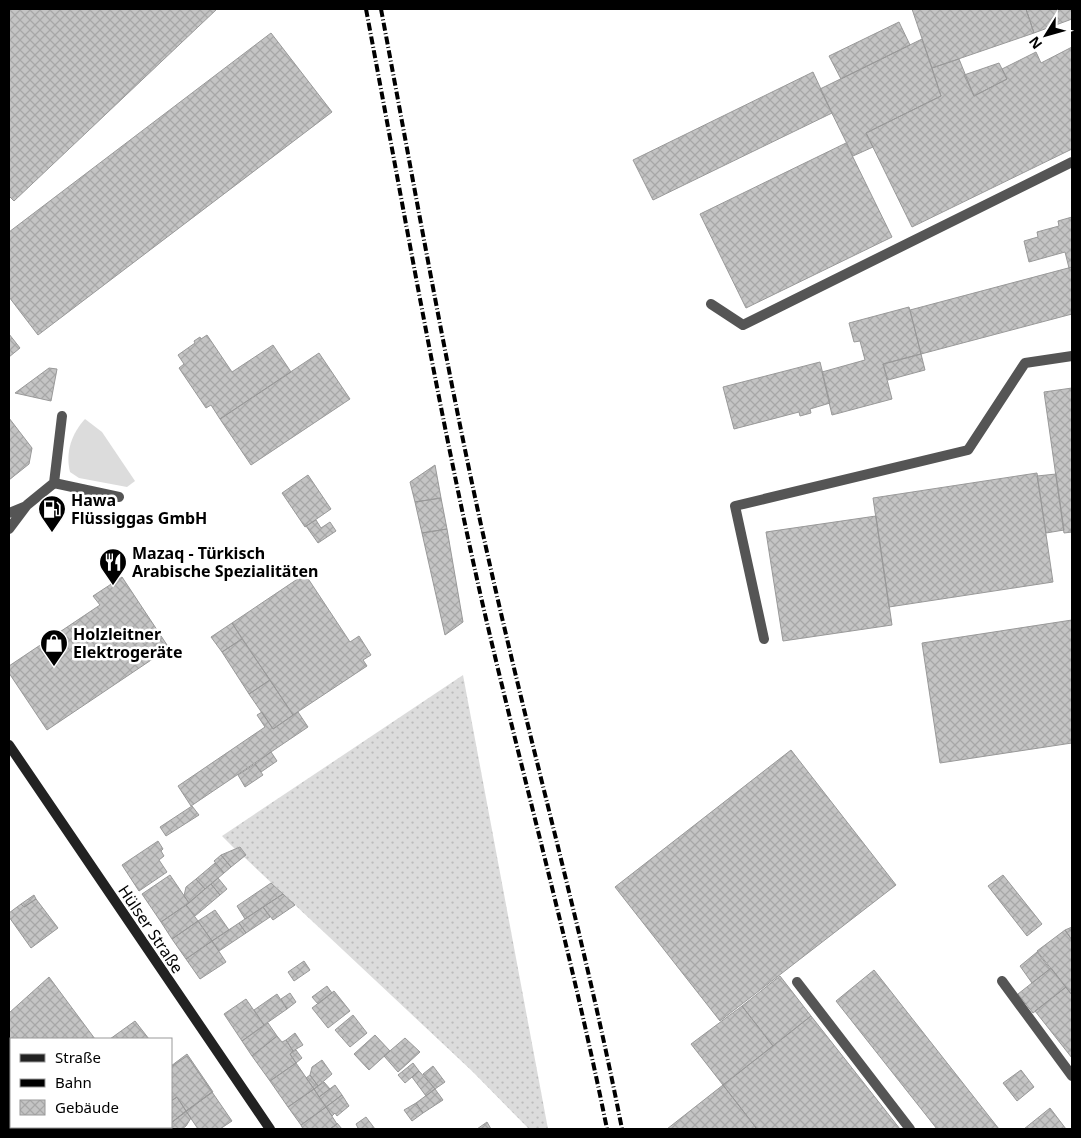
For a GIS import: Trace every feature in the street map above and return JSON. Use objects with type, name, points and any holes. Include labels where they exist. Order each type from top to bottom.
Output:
[{"type":"main road","name":"Hülser Straße","points":[[9,745],[270,1129]]},
{"type":"street","points":[[711,304],[743,325],[1072,162]]},
{"type":"street","points":[[764,639],[735,506],[968,450],[1025,363],[1072,356]]},
{"type":"street","points":[[9,529],[27,505],[54,483],[62,416]]},
{"type":"street","points":[[54,483],[119,497]]},
{"type":"street","points":[[9,513],[27,505]]},
{"type":"street","points":[[1002,981],[1072,1076]]},
{"type":"street","points":[[797,982],[910,1129]]},
{"type":"shaded area","points":[[85,419],[102,432],[135,481],[127,487],[79,478],[70,472],[69,450],[76,430]]},
{"type":"shaded area","points":[[463,675],[548,1129],[529,1129],[473,1072],[244,857],[246,855],[240,847],[235,849],[222,836]]},
{"type":"building","points":[[11,9],[217,9],[14,201],[9,196],[9,11]]},
{"type":"building","points":[[912,9],[1026,9],[1034,33],[932,68]]},
{"type":"building","points":[[1026,9],[1072,9],[1072,19],[1034,33]]},
{"type":"building","points":[[899,22],[910,45],[841,79],[829,56]]},
{"type":"building","points":[[271,33],[332,112],[38,335],[9,297],[9,232]]},
{"type":"building","points":[[922,39],[941,96],[866,133],[873,147],[853,156],[820,89]]},
{"type":"building","points":[[1072,47],[1072,149],[912,227],[866,133],[941,96],[932,68],[959,59],[974,96],[1007,79],[1002,69],[1036,52],[1041,63]]},
{"type":"building","points":[[999,63],[1007,79],[974,96],[964,75]]},
{"type":"building","points":[[813,72],[832,113],[653,200],[633,160]]},
{"type":"building","points":[[846,143],[892,237],[746,308],[700,214]]},
{"type":"building","points":[[1072,217],[1072,267],[1069,268],[1065,252],[1029,262],[1024,241],[1038,237],[1037,232],[1059,226],[1058,221]]},
{"type":"building","points":[[1072,267],[1072,314],[921,354],[910,310]]},
{"type":"building","points":[[909,307],[921,354],[883,364],[892,399],[832,415],[822,372],[865,360],[860,341],[854,342],[849,323]]},
{"type":"building","points":[[9,334],[20,348],[9,357]]},
{"type":"building","points":[[207,335],[232,372],[273,345],[291,372],[220,419],[211,405],[206,408],[179,368],[184,364],[178,355],[195,343],[194,341]]},
{"type":"building","points":[[319,353],[350,399],[251,465],[220,419]]},
{"type":"building","points":[[921,354],[925,370],[888,380],[883,364]]},
{"type":"building","points":[[820,362],[830,403],[810,409],[811,413],[800,416],[799,412],[734,429],[723,387]]},
{"type":"building","points":[[49,368],[57,369],[51,401],[15,393]]},
{"type":"building","points":[[1072,388],[1072,532],[1064,533],[1044,392]]},
{"type":"building","points":[[9,418],[32,448],[29,464],[9,480]]},
{"type":"building","points":[[435,465],[441,498],[415,502],[410,482]]},
{"type":"building","points":[[1037,473],[1053,582],[889,607],[873,498]]},
{"type":"building","points":[[1056,474],[1064,530],[1046,533],[1037,476]]},
{"type":"building","points":[[308,475],[331,509],[305,527],[282,493]]},
{"type":"building","points":[[441,498],[447,529],[422,533],[415,502]]},
{"type":"building","points":[[876,516],[892,625],[783,641],[766,532]]},
{"type":"building","points":[[316,520],[321,528],[330,522],[336,531],[318,543],[306,526]]},
{"type":"building","points":[[447,529],[463,622],[445,635],[422,533]]},
{"type":"building","points":[[305,574],[350,642],[359,636],[371,655],[363,660],[367,666],[293,715],[232,623]]},
{"type":"building","points":[[122,577],[169,648],[47,730],[9,673],[9,666],[100,605],[93,596]]},
{"type":"building","points":[[1072,620],[1072,743],[940,763],[922,643]]},
{"type":"building","points":[[232,623],[242,639],[222,652],[211,637]]},
{"type":"building","points":[[242,639],[270,680],[249,694],[222,652]]},
{"type":"building","points":[[270,680],[293,715],[273,729],[249,694]]},
{"type":"building","points":[[262,712],[273,729],[298,712],[308,727],[191,806],[178,786],[265,727],[257,715]]},
{"type":"building","points":[[791,750],[896,885],[720,1021],[615,887]]},
{"type":"building","points":[[271,752],[277,761],[261,772],[255,764]]},
{"type":"building","points":[[255,764],[263,775],[245,787],[238,775]]},
{"type":"building","points":[[192,806],[199,815],[166,836],[160,827]]},
{"type":"building","points":[[158,841],[163,849],[161,851],[164,856],[159,860],[167,872],[139,891],[122,865]]},
{"type":"building","points":[[240,847],[246,855],[231,867],[221,855]]},
{"type":"building","points":[[221,855],[231,867],[224,873],[214,861]]},
{"type":"building","points":[[215,863],[224,873],[205,889],[196,879]]},
{"type":"building","points":[[170,875],[189,903],[161,922],[142,894]]},
{"type":"building","points":[[1003,875],[1042,924],[1027,936],[988,886]]},
{"type":"building","points":[[218,878],[227,889],[220,895],[211,884]]},
{"type":"building","points":[[196,879],[205,889],[189,903],[184,896],[186,887]]},
{"type":"building","points":[[271,883],[283,894],[245,919],[237,906]]},
{"type":"building","points":[[211,884],[220,895],[195,916],[186,905]]},
{"type":"building","points":[[283,894],[295,905],[273,920],[263,907]]},
{"type":"building","points":[[34,895],[36,899],[24,907],[21,904]]},
{"type":"building","points":[[36,899],[58,928],[31,948],[9,917],[9,913],[21,904],[24,907]]},
{"type":"building","points":[[186,905],[198,921],[172,939],[161,922]]},
{"type":"building","points":[[263,907],[270,917],[246,933],[239,923]]},
{"type":"building","points":[[215,910],[229,930],[212,941],[198,921]]},
{"type":"building","points":[[198,921],[212,941],[186,959],[172,939]]},
{"type":"building","points":[[239,923],[246,933],[219,951],[212,941]]},
{"type":"building","points":[[1072,927],[1072,940],[1065,930]]},
{"type":"building","points":[[1065,930],[1072,940],[1072,995],[1037,951]]},
{"type":"building","points":[[212,941],[226,962],[200,979],[186,959]]},
{"type":"building","points":[[1037,952],[1050,969],[1032,983],[1020,966]]},
{"type":"building","points":[[304,961],[310,970],[294,981],[288,972]]},
{"type":"building","points":[[1051,968],[1066,987],[1033,1013],[1018,994]]},
{"type":"building","points":[[874,970],[999,1129],[937,1129],[836,1001]]},
{"type":"building","points":[[780,976],[811,1016],[773,1046],[742,1006]]},
{"type":"building","points":[[49,977],[94,1038],[10,1038],[10,1128],[60,1128],[58,1129],[9,1129],[9,1013]]},
{"type":"building","points":[[327,986],[332,993],[318,1004],[312,997]]},
{"type":"building","points":[[1066,987],[1072,995],[1072,1058],[1035,1011]]},
{"type":"building","points":[[334,991],[350,1011],[328,1028],[312,1008]]},
{"type":"building","points":[[290,993],[296,1002],[287,1009],[281,999]]},
{"type":"building","points":[[277,994],[287,1009],[264,1025],[254,1010]]},
{"type":"building","points":[[246,999],[264,1025],[242,1041],[224,1014]]},
{"type":"building","points":[[742,1006],[773,1046],[723,1085],[691,1044]]},
{"type":"building","points":[[353,1015],[367,1033],[350,1047],[335,1030]]},
{"type":"building","points":[[811,1016],[900,1129],[757,1129],[723,1085]]},
{"type":"building","points":[[135,1021],[148,1038],[111,1038]]},
{"type":"building","points":[[268,1023],[277,1036],[252,1056],[242,1041]]},
{"type":"building","points":[[295,1033],[303,1045],[293,1051],[286,1040]]},
{"type":"building","points":[[375,1035],[390,1051],[369,1070],[354,1054]]},
{"type":"building","points":[[277,1036],[282,1042],[286,1040],[293,1051],[290,1054],[296,1063],[270,1081],[252,1056]]},
{"type":"building","points":[[405,1038],[420,1052],[398,1072],[384,1056]]},
{"type":"building","points":[[296,1050],[302,1058],[296,1063],[290,1054]]},
{"type":"building","points":[[187,1054],[213,1092],[186,1111],[177,1097],[172,1100],[172,1065]]},
{"type":"building","points":[[187,1056],[212,1092],[172,1122],[172,1066]]},
{"type":"building","points":[[322,1060],[332,1074],[318,1086],[310,1075],[312,1067]]},
{"type":"building","points":[[296,1063],[314,1089],[288,1107],[270,1081]]},
{"type":"building","points":[[413,1063],[419,1071],[405,1083],[398,1075]]},
{"type":"building","points":[[433,1066],[445,1082],[435,1089],[423,1074]]},
{"type":"building","points":[[1021,1070],[1034,1087],[1017,1101],[1003,1083]]},
{"type":"building","points":[[419,1071],[435,1089],[426,1096],[412,1077]]},
{"type":"building","points":[[310,1075],[318,1086],[314,1089],[306,1078]]},
{"type":"building","points":[[324,1082],[330,1089],[319,1097],[314,1089]]},
{"type":"building","points":[[335,1085],[342,1095],[326,1107],[319,1097]]},
{"type":"building","points":[[723,1085],[757,1129],[667,1129]]},
{"type":"building","points":[[314,1089],[326,1107],[301,1125],[288,1107]]},
{"type":"building","points":[[435,1089],[443,1100],[423,1113],[416,1103]]},
{"type":"building","points":[[212,1092],[232,1121],[220,1129],[198,1129],[186,1111]]},
{"type":"building","points":[[342,1095],[349,1106],[337,1116],[335,1113],[332,1116],[326,1107]]},
{"type":"building","points":[[177,1097],[186,1111],[172,1122],[172,1100]]},
{"type":"building","points":[[416,1103],[423,1113],[412,1121],[404,1110]]},
{"type":"building","points":[[326,1107],[337,1124],[330,1129],[303,1129],[301,1125]]},
{"type":"building","points":[[1050,1108],[1066,1129],[1024,1129]]},
{"type":"building","points":[[186,1111],[191,1118],[182,1129],[172,1129],[172,1122]]},
{"type":"building","points":[[366,1117],[375,1129],[356,1129],[358,1128],[356,1124]]},
{"type":"building","points":[[487,1122],[491,1129],[477,1129]]},
{"type":"building","points":[[337,1124],[342,1129],[330,1129]]},
{"type":"building","points":[[117,1128],[118,1129],[100,1129]]},
{"type":"building","points":[[140,1128],[166,1128],[165,1129],[138,1129]]},
{"type":"railway","points":[[366,9],[465,524],[497,664],[578,995],[607,1129]]},
{"type":"railway","points":[[381,9],[465,450],[513,663],[593,995],[622,1129]]},
{"type":"place","name":"Hawa Flüssiggas GmbH","points":[[52,533]]},
{"type":"place","name":"Mazaq - Türkisch Arabische Spezialitäten","points":[[113,586]]},
{"type":"place","name":"Holzleitner Elektrogeräte","points":[[54,667]]}]
